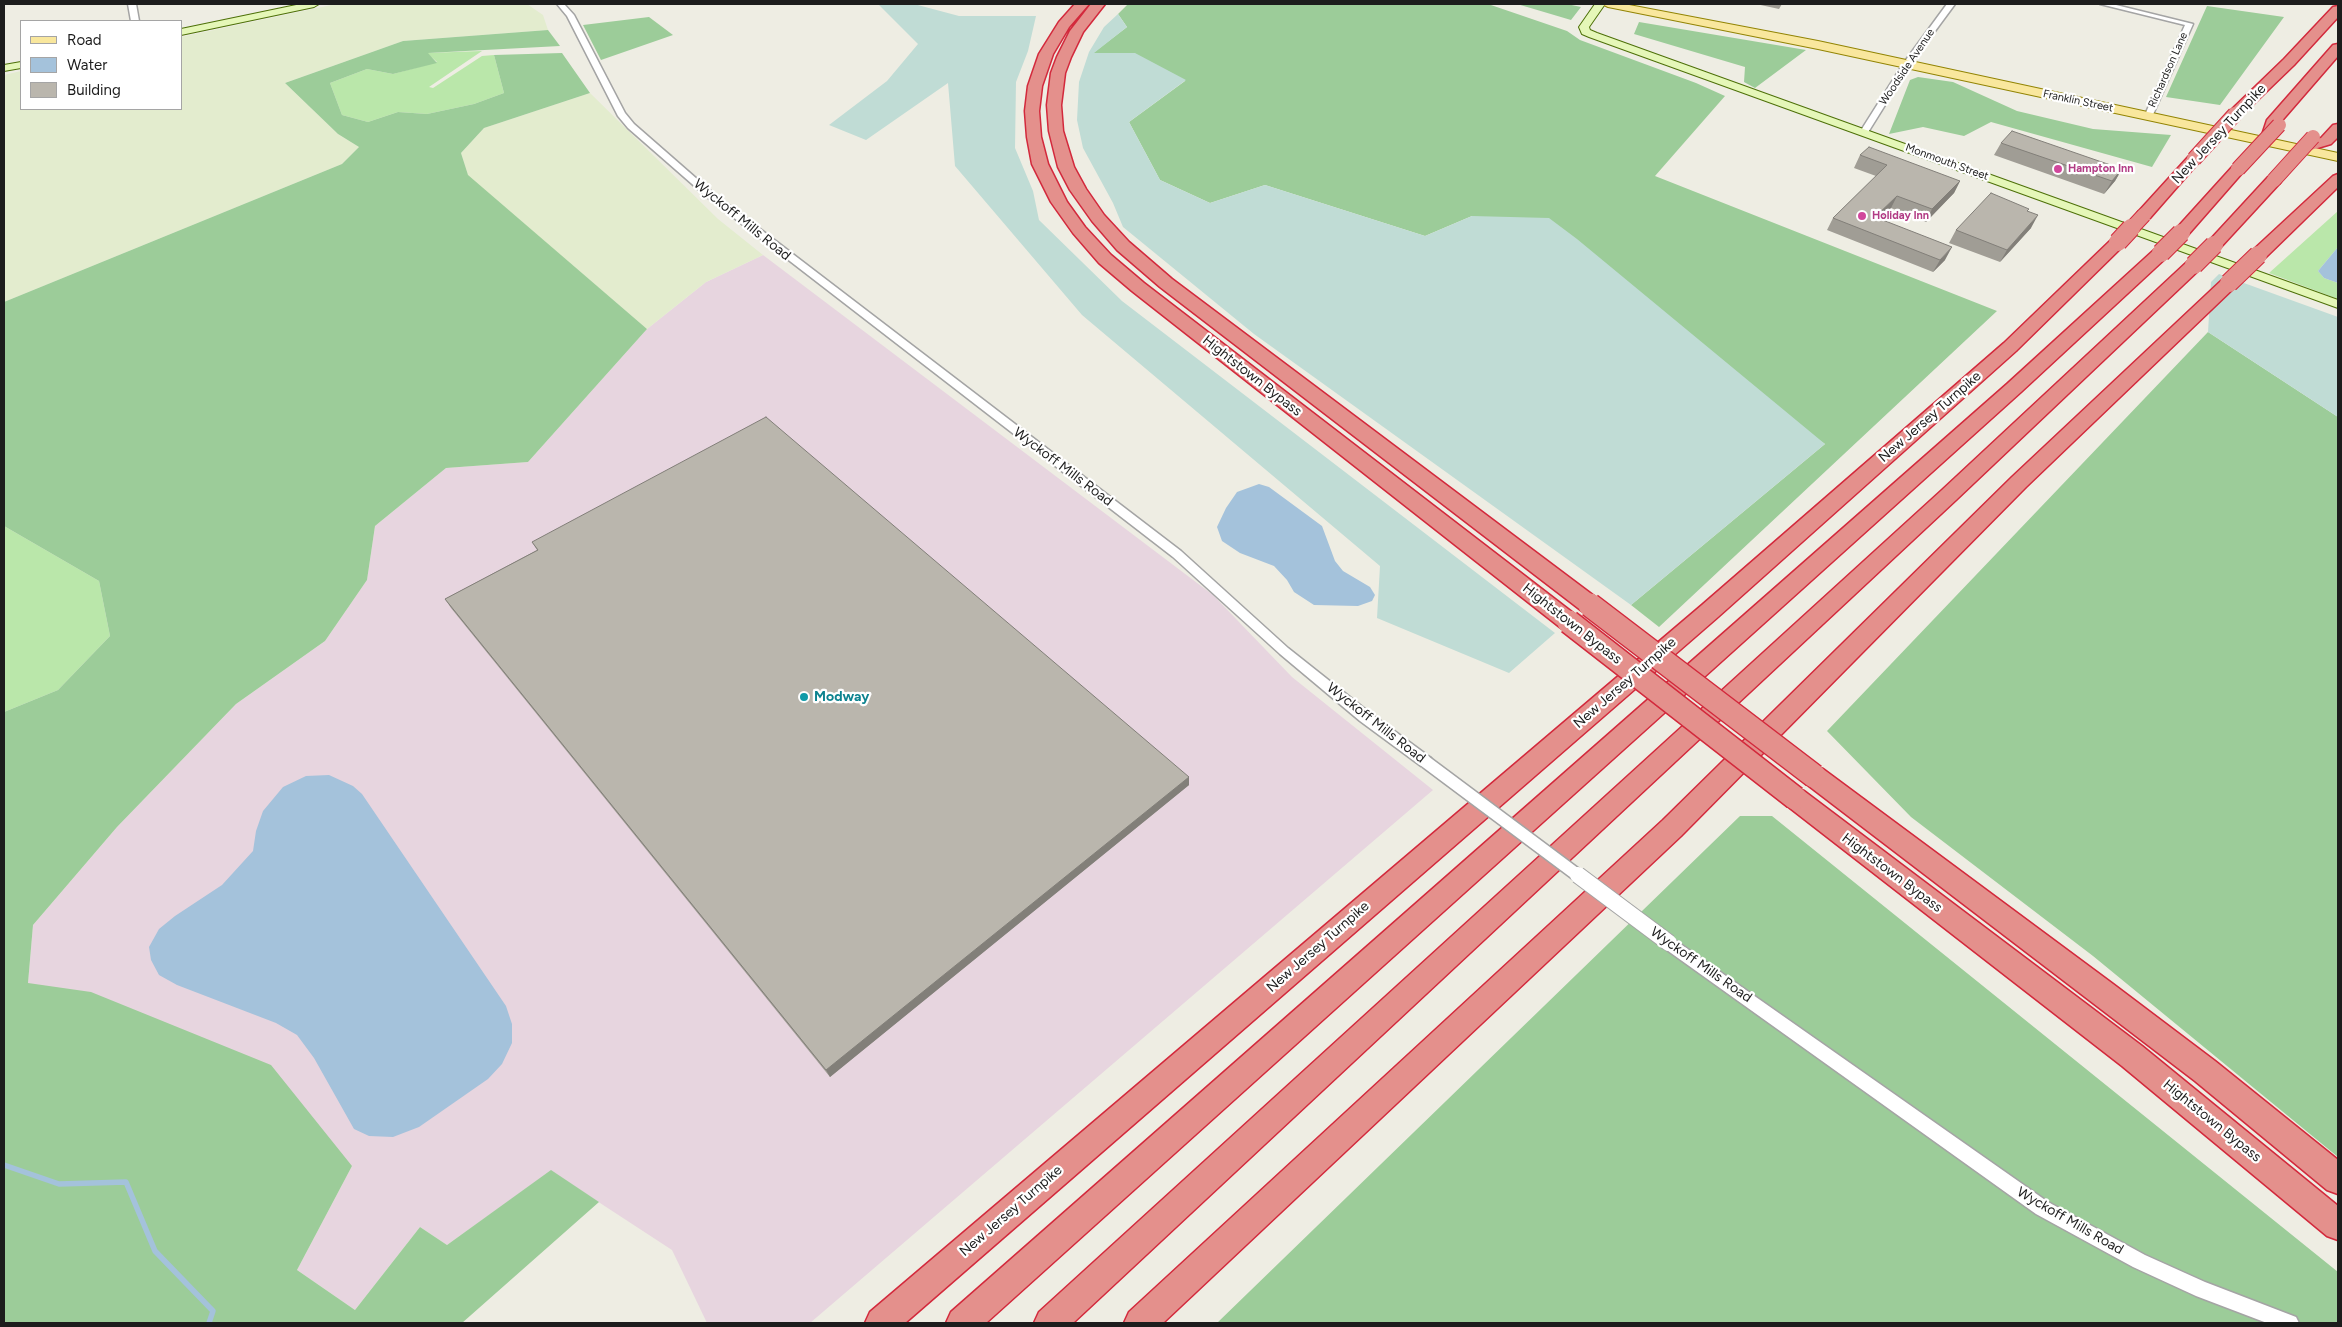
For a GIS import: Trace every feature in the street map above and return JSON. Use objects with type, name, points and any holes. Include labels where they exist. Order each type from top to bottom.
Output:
[{"type":"highway","points":[[1037,77],[1039,55],[1065,4]]},
{"type":"highway","name":"Hightstown Bypass","points":[[1082,4],[1050,48],[1037,77],[1032,119],[1040,164],[1065,211],[1095,249],[1138,287],[1795,798],[2132,1056],[2338,1225]]},
{"type":"highway","name":"Hightstown Bypass","points":[[1104,5],[1077,31],[1058,72],[1054,97],[1054,122],[1063,158],[1084,199],[1114,237],[1179,293],[1814,776],[2127,1011],[2338,1179]]},
{"type":"highway","name":"New Jersey Turnpike","points":[[881,1323],[1710,611],[2010,347],[2118,242],[2235,114],[2289,62],[2338,10]]},
{"type":"highway","points":[[2235,114],[2240,96],[2291,39]]},
{"type":"highway","points":[[962,1323],[2014,388],[2161,253],[2238,169],[2338,48]]},
{"type":"highway","points":[[2274,127],[2338,66]]},
{"type":"highway","points":[[1050,1323],[2033,418],[2194,265],[2274,180],[2335,122]]},
{"type":"highway","points":[[1140,1323],[1672,828],[2019,482],[2338,179]]},
{"type":"main road","points":[[1608,4],[1741,31],[1818,44]]},
{"type":"main road","points":[[1657,4],[1780,32],[1818,44]]},
{"type":"main road","name":"Franklin Street","points":[[1818,44],[2338,157]]},
{"type":"street","points":[[132,4],[135,20]]},
{"type":"street","points":[[182,32],[314,4]]},
{"type":"street","name":"Wyckoff Mills Road","points":[[560,4],[570,15],[621,114],[710,195],[1177,554],[1284,651],[1365,717],[1669,943],[2042,1208],[2139,1261],[2202,1290],[2290,1323]]},
{"type":"street","name":"Monmouth Street","points":[[1600,4],[1584,27],[1586,32],[1593,35],[2338,304]]},
{"type":"street","name":"Woodside Avenue","points":[[1864,132],[1907,64],[1951,4]]},
{"type":"street","name":"Richardson Lane","points":[[2104,4],[2189,24],[2148,116]]},
{"type":"street","points":[[4,68],[20,65]]},
{"type":"shaded area","points":[[878,4],[914,4],[959,16],[1036,16],[1028,51],[1016,82],[1015,148],[1033,191],[1039,220],[1122,301],[1555,633],[1509,673],[1377,618],[1380,566],[1082,315],[955,166],[948,83],[866,140],[829,125],[887,81],[918,44]]},
{"type":"shaded area","points":[[1118,14],[1127,27],[1094,53],[1135,53],[1186,80],[1129,122],[1160,180],[1210,203],[1265,185],[1425,236],[1472,216],[1549,218],[1825,444],[1631,605],[1254,334],[1123,227],[1113,203],[1083,148],[1077,120],[1079,82],[1089,52],[1104,27]]},
{"type":"shaded area","points":[[763,255],[1213,595],[1292,677],[1433,790],[810,1323],[707,1323],[672,1250],[551,1171],[447,1245],[420,1227],[355,1310],[297,1270],[352,1166],[28,983],[33,925],[117,827],[236,704],[325,641],[367,580],[375,526],[446,468],[528,462],[647,329],[706,282]]},
{"type":"shaded area","points":[[2219,274],[2338,317],[2338,417],[2208,332],[2211,282]]},
{"type":"green space","points":[[336,4],[527,4],[543,15],[548,30],[403,41],[285,83],[338,134],[359,147],[342,164],[4,302],[4,75],[20,71],[20,110],[182,110],[182,37]]},
{"type":"green space","points":[[1128,4],[1488,4],[1567,31],[1580,40],[1696,83],[1725,96],[1655,176],[1997,311],[1659,627],[1631,605],[1825,444],[1472,216],[1425,236],[1265,185],[1210,203],[1160,180],[1129,122],[1185,81],[1093,53],[1127,27],[1118,14]]},
{"type":"green space","points":[[1517,4],[1567,4],[1581,7],[1571,20]]},
{"type":"green space","points":[[2207,6],[2284,17],[2220,105],[2166,97]]},
{"type":"green space","points":[[649,17],[673,35],[601,60],[583,25]]},
{"type":"green space","points":[[1639,22],[1806,50],[1755,88],[1744,82],[1745,67],[1634,34]]},
{"type":"green space","points":[[548,30],[560,46],[428,53],[437,63],[393,74],[367,69],[330,83],[342,115],[368,122],[398,112],[427,114],[474,104],[504,93],[494,55],[562,53],[590,93],[484,128],[461,153],[468,175],[647,329],[528,462],[446,468],[375,526],[367,580],[325,641],[236,704],[117,827],[33,925],[28,983],[91,992],[271,1065],[352,1166],[297,1270],[355,1310],[420,1227],[447,1245],[551,1170],[599,1202],[462,1323],[4,1323],[4,712],[58,690],[110,636],[99,581],[4,526],[4,302],[342,164],[359,147],[338,134],[285,83],[403,41]]},
{"type":"green space","points":[[482,51],[429,87],[433,88],[482,56],[494,55],[504,93],[474,104],[427,114],[398,112],[368,122],[342,115],[330,83],[367,69],[393,74],[437,62],[427,53]]},
{"type":"green space","points":[[1918,77],[1953,82],[2017,111],[2093,129],[2171,135],[2152,167],[1991,122],[1964,136],[1923,127],[1889,134],[1910,80]]},
{"type":"green space","points":[[590,93],[718,219],[763,255],[706,282],[647,329],[468,176],[461,153],[484,128]]},
{"type":"green space","points":[[2338,211],[2338,247],[2318,271],[2324,278],[2338,283],[2338,299],[2269,273]]},
{"type":"green space","points":[[2208,332],[2338,417],[2338,1157],[2093,956],[1911,817],[1827,731]]},
{"type":"green space","points":[[4,526],[99,581],[110,636],[58,690],[4,712]]},
{"type":"green space","points":[[1740,816],[1772,816],[2338,1272],[2338,1323],[1217,1323]]},
{"type":"water","points":[[2338,247],[2338,283],[2324,278],[2318,271]]},
{"type":"water","points":[[1259,484],[1269,487],[1322,526],[1335,561],[1343,571],[1370,587],[1375,595],[1372,601],[1358,606],[1314,605],[1294,592],[1287,580],[1274,566],[1240,553],[1222,541],[1217,527],[1226,508],[1237,492]]},
{"type":"water","points":[[329,775],[353,786],[362,794],[506,1006],[512,1024],[512,1043],[502,1064],[488,1079],[419,1127],[393,1137],[369,1136],[354,1129],[314,1058],[297,1035],[276,1023],[177,985],[159,975],[151,960],[149,947],[159,929],[222,885],[253,851],[256,831],[263,811],[283,787],[306,776]]},
{"type":"building","points":[[2012,131],[2122,169],[2112,181],[2001,143]]},
{"type":"building","points":[[1869,147],[1960,181],[1932,209],[1897,196],[1875,217],[1952,247],[1940,260],[1833,218],[1887,165],[1860,155]]},
{"type":"building","points":[[1991,193],[2029,209],[2027,211],[2038,215],[2007,250],[1956,230]]},
{"type":"building","name":"Modway","points":[[766,417],[1189,777],[826,1070],[445,599],[538,550],[532,542]]},
{"type":"waterway","points":[[4,1165],[59,1184],[126,1182],[155,1251],[213,1311],[209,1323]]},
{"type":"place","name":"Hampton Inn","points":[[2058,169]]},
{"type":"place","name":"Holiday Inn","points":[[1862,216]]},
{"type":"place","name":"Modway","points":[[804,697]]}]
